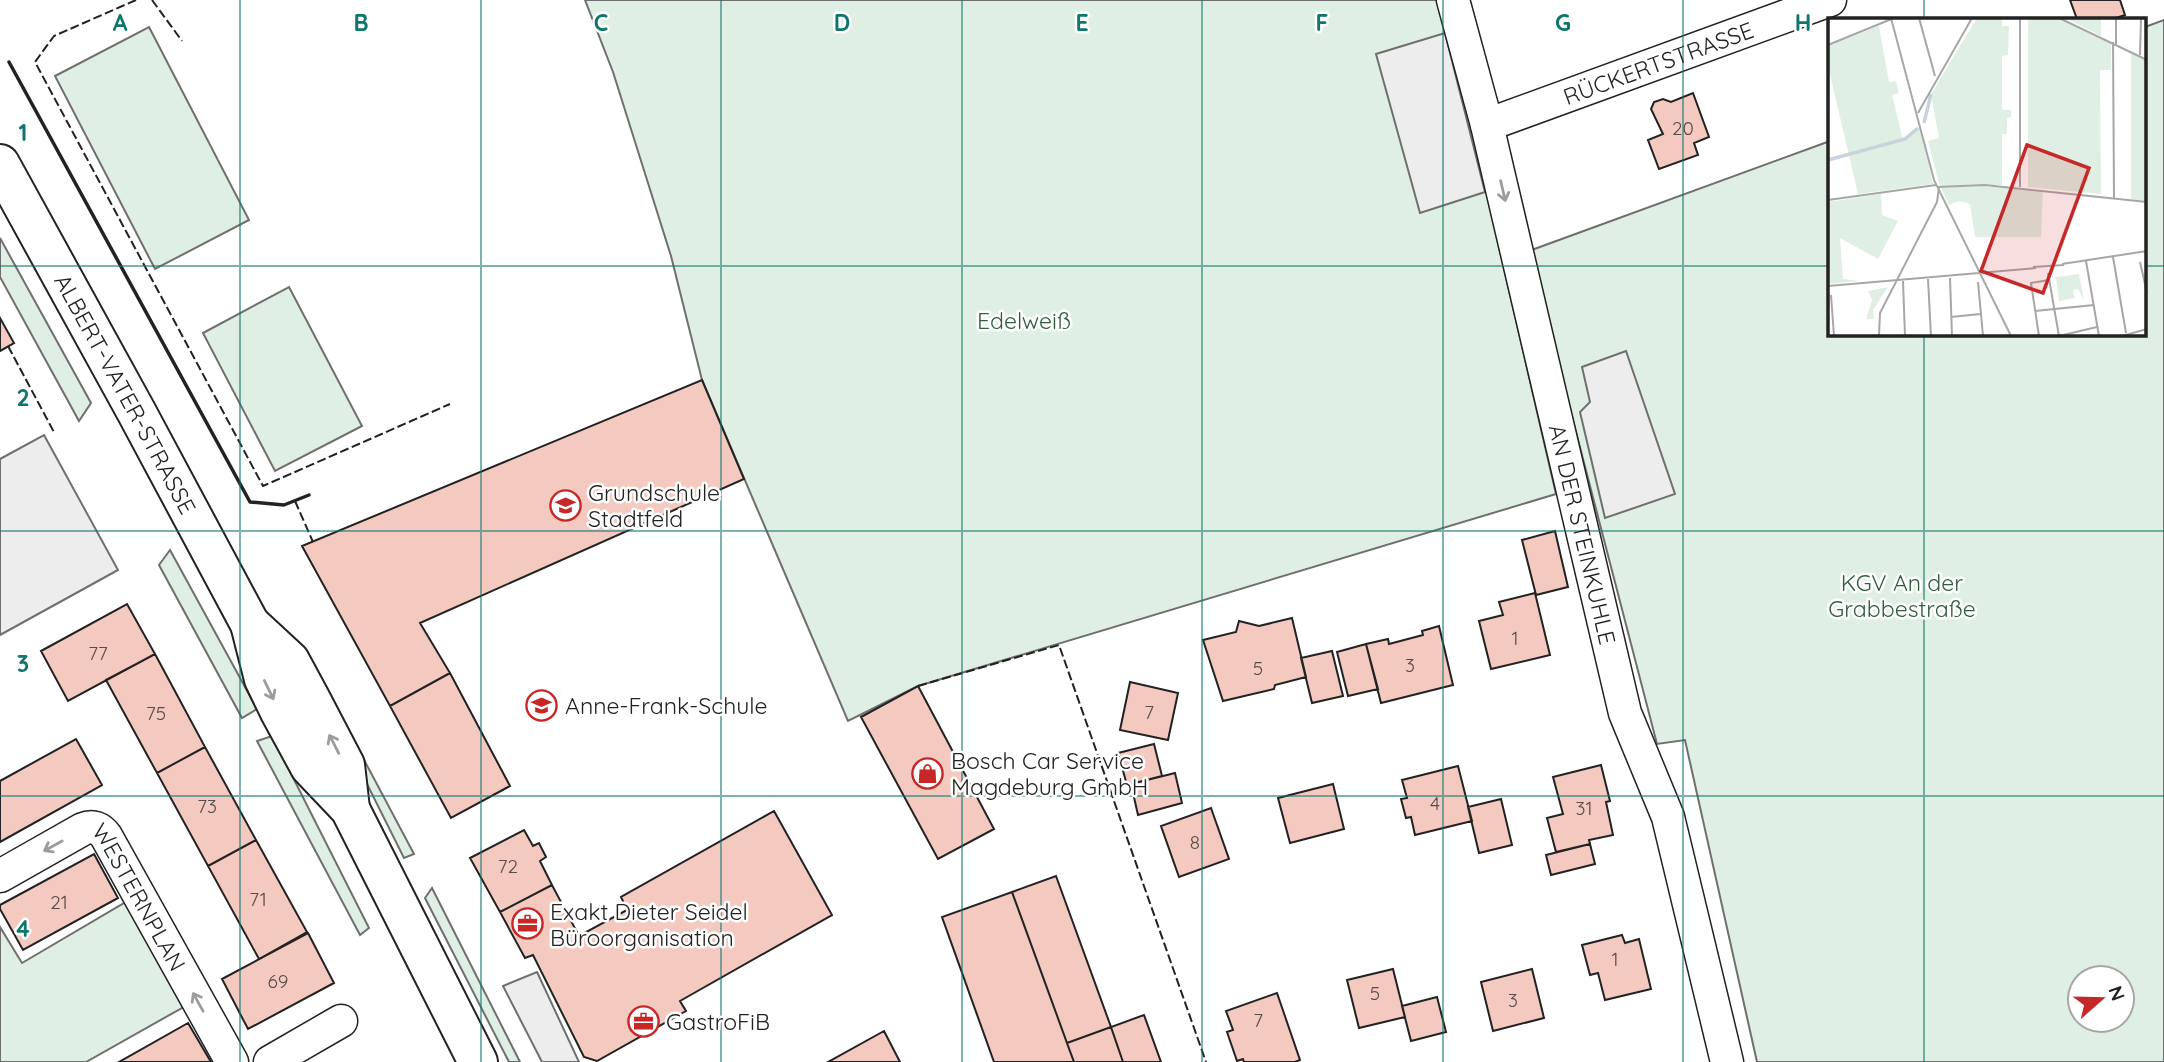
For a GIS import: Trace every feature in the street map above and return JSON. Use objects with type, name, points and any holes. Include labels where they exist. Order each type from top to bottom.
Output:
[{"type":"main road","name":"ALBERT-VATER-STRASSE","points":[[0,164],[250,624],[290,661],[310,698],[345,765],[350,809],[478,1062]]},
{"type":"street","name":"AN DER STEINKUHLE","points":[[1452,0],[1487,125],[1625,713],[1668,817],[1727,1062]]},
{"type":"street","name":"RÜCKERTSTRASSE","points":[[1487,125],[1830,0]]},
{"type":"street","name":"WESTERNPLAN","points":[[0,876],[87,828],[100,829],[232,1062]]},
{"type":"street","points":[[270,1062],[341,1021]]},
{"type":"green space","name":"Edelweiß","points":[[585,0],[1437,0],[1470,121],[1556,494],[918,686],[848,721],[702,380],[671,256],[613,72]]},
{"type":"green space","name":"KGV An der Grabbestraße","points":[[2164,20],[2164,1062],[1757,1062],[1685,740],[1657,744],[1529,251],[1828,142],[1828,336],[2146,336],[2146,27]]},
{"type":"green space","points":[[149,27],[249,220],[155,269],[55,76]]},
{"type":"green space","points":[[0,238],[91,403],[79,421],[0,277]]},
{"type":"green space","points":[[289,287],[362,426],[275,471],[203,333]]},
{"type":"green space","points":[[170,550],[257,709],[242,718],[159,565]]},
{"type":"green space","points":[[272,736],[369,928],[360,935],[257,741]]},
{"type":"green space","points":[[353,756],[362,756],[414,854],[404,858]]},
{"type":"green space","points":[[432,888],[520,1062],[509,1062],[425,898]]},
{"type":"green space","points":[[131,899],[189,1004],[86,1062],[0,1062],[0,927],[22,963]]},
{"type":"shaded area","points":[[1445,33],[1485,192],[1420,213],[1376,54]]},
{"type":"shaded area","points":[[1626,351],[1675,494],[1605,518],[1580,412],[1590,402],[1582,367]]},
{"type":"shaded area","points":[[44,435],[118,570],[0,635],[0,459]]},
{"type":"shaded area","points":[[537,972],[579,1062],[542,1062],[503,986]]},
{"type":"building","points":[[2070,0],[2120,0],[2125,15],[2116,18],[2077,18]]},
{"type":"building","points":[[1693,93],[1709,137],[1694,143],[1698,155],[1659,169],[1648,140],[1663,134],[1651,109],[1654,102],[1663,99],[1671,102]]},
{"type":"building","points":[[0,318],[14,343],[0,351]]},
{"type":"building","points":[[702,380],[744,479],[420,623],[450,673],[390,706],[302,546]]},
{"type":"building","points":[[1555,531],[1568,587],[1536,595],[1522,540]]},
{"type":"building","points":[[1535,593],[1550,655],[1491,669],[1479,621],[1503,615],[1499,602]]},
{"type":"building","points":[[127,604],[155,654],[68,701],[41,651]]},
{"type":"building","points":[[1292,618],[1306,677],[1275,685],[1274,689],[1223,701],[1203,640],[1236,632],[1239,621],[1259,626]]},
{"type":"building","points":[[1439,626],[1453,685],[1381,703],[1366,644],[1388,639],[1389,644],[1423,635],[1422,631]]},
{"type":"building","points":[[1366,644],[1378,689],[1348,696],[1337,652]]},
{"type":"building","points":[[1332,651],[1343,696],[1312,703],[1301,658]]},
{"type":"building","points":[[155,654],[205,747],[157,773],[106,680]]},
{"type":"building","points":[[450,673],[510,786],[451,818],[390,706]]},
{"type":"building","points":[[1130,682],[1178,693],[1168,740],[1120,730]]},
{"type":"building","name":"Bosch Car Service Magdeburg GmbH","points":[[918,686],[994,829],[938,859],[861,717]]},
{"type":"building","points":[[76,739],[102,785],[0,842],[0,781]]},
{"type":"building","points":[[1154,744],[1162,776],[1127,785],[1118,753]]},
{"type":"building","points":[[205,747],[256,840],[208,866],[157,773]]},
{"type":"building","points":[[1601,765],[1610,801],[1606,802],[1613,835],[1556,852],[1547,818],[1563,814],[1553,777]]},
{"type":"building","points":[[1458,766],[1472,821],[1415,835],[1411,817],[1406,818],[1401,799],[1407,798],[1402,780]]},
{"type":"building","points":[[1175,773],[1182,803],[1138,815],[1131,784]]},
{"type":"building","points":[[1333,784],[1344,829],[1290,843],[1278,798]]},
{"type":"building","points":[[1501,799],[1512,845],[1479,853],[1468,807]]},
{"type":"building","points":[[1211,808],[1229,859],[1179,877],[1161,826]]},
{"type":"building","points":[[774,811],[832,915],[680,1001],[686,1011],[597,1061],[584,1057],[533,955],[525,958],[500,912],[552,885],[579,936],[627,910],[621,897]]},
{"type":"building","points":[[524,830],[533,846],[539,843],[546,857],[540,861],[552,885],[500,912],[470,858]]},
{"type":"building","points":[[256,840],[307,932],[259,959],[208,866]]},
{"type":"building","points":[[1590,844],[1595,864],[1551,875],[1546,855]]},
{"type":"building","points":[[94,854],[118,898],[23,950],[0,905]]},
{"type":"building","points":[[1056,876],[1111,1027],[1067,1043],[1012,892]]},
{"type":"building","points":[[1012,892],[1074,1062],[994,1062],[942,917]]},
{"type":"building","points":[[308,933],[334,983],[248,1029],[222,979]]},
{"type":"building","points":[[1622,935],[1625,943],[1639,939],[1651,989],[1605,1000],[1598,973],[1590,975],[1582,945]]},
{"type":"building","points":[[1393,969],[1405,1017],[1359,1028],[1347,980]]},
{"type":"building","points":[[1532,969],[1544,1018],[1493,1031],[1481,982]]},
{"type":"building","points":[[1277,993],[1300,1060],[1237,1061],[1227,1032],[1233,1030],[1226,1011]]},
{"type":"building","points":[[1437,997],[1446,1032],[1411,1041],[1402,1006]]},
{"type":"building","points":[[1144,1015],[1161,1062],[1123,1062],[1111,1027]]},
{"type":"building","points":[[188,1023],[211,1062],[119,1062]]},
{"type":"building","points":[[1111,1027],[1123,1062],[1074,1062],[1067,1043]]},
{"type":"building","points":[[884,1031],[900,1062],[828,1062]]},
{"type":"fence","points":[[136,0],[54,36],[35,62],[263,486],[450,404]]},
{"type":"fence","points":[[152,0],[182,41]]},
{"type":"fence","points":[[8,346],[55,434]]},
{"type":"fence","points":[[295,501],[313,542]]},
{"type":"fence","points":[[918,686],[1059,645],[1206,1062]]},
{"type":"wall","points":[[9,62],[250,502],[284,505],[309,495]]},
{"type":"place","name":"Grundschule Stadtfeld","points":[[565,505]]},
{"type":"place","name":"Anne-Frank-Schule","points":[[542,705]]},
{"type":"place","name":"Bosch Car Service Magdeburg GmbH","points":[[928,773]]},
{"type":"place","name":"Exakt Dieter Seidel Büroorganisation","points":[[527,924]]},
{"type":"place","name":"GastroFiB","points":[[643,1021]]}]
